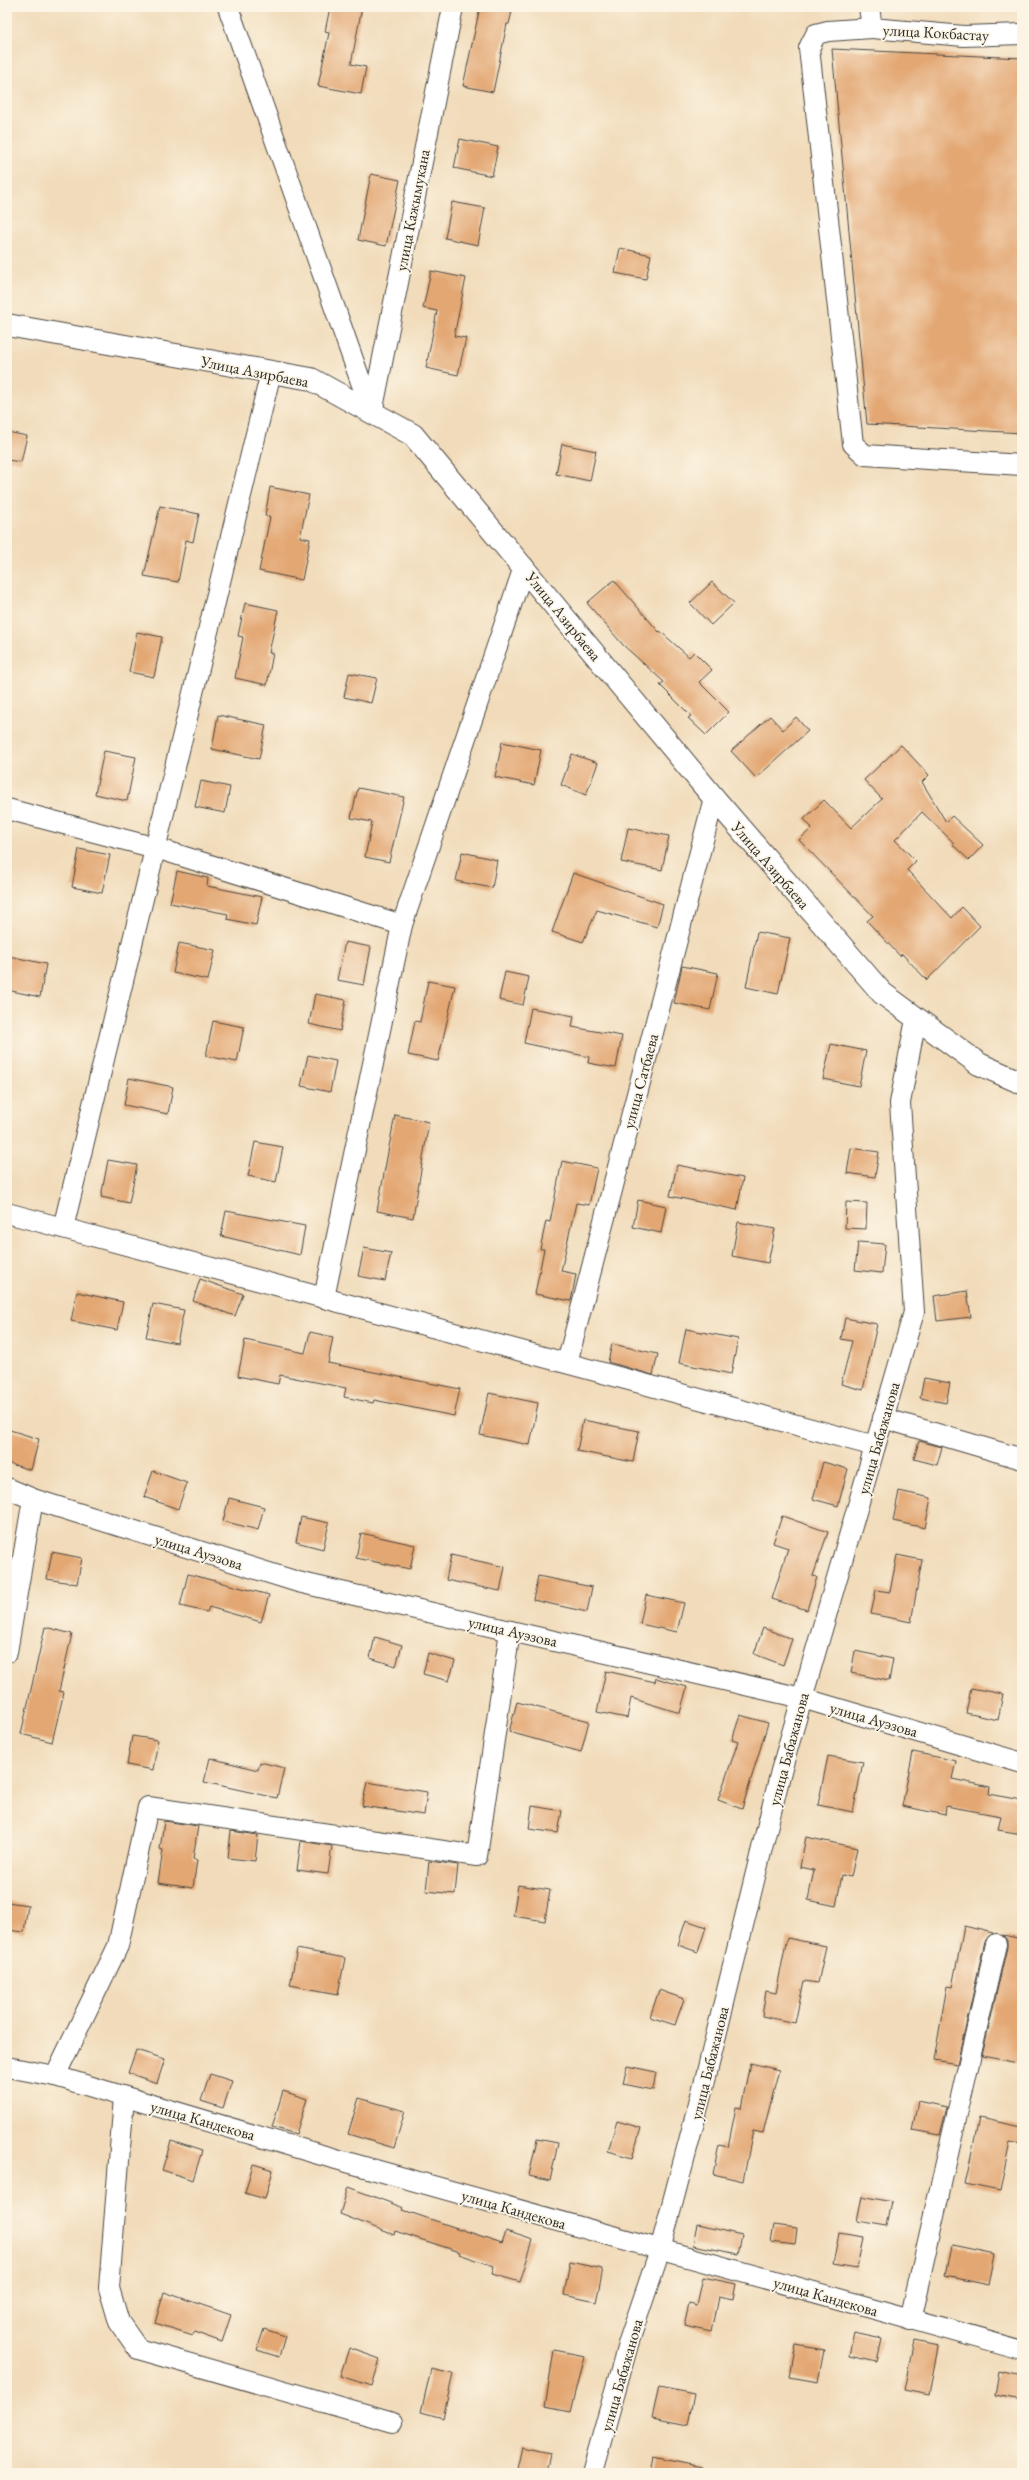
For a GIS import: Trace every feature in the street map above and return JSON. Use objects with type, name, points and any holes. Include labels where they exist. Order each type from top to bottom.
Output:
[{"type":"main road","name":"Улица Азирбаева","points":[[7,325],[311,380],[413,435],[714,798],[882,993],[979,1064],[1022,1083]]},
{"type":"street","points":[[228,7],[372,412]]},
{"type":"street","name":"улица Кажымукана","points":[[372,412],[453,7]]},
{"type":"street","name":"улица Кокбастау","points":[[869,7],[872,28],[964,36],[1022,34]]},
{"type":"street","points":[[872,28],[828,30],[816,34],[809,48],[853,444],[865,455],[1022,465]]},
{"type":"street","points":[[64,1228],[271,372]]},
{"type":"street","points":[[324,1298],[402,925],[524,567]]},
{"type":"street","name":"улица Сатбаева","points":[[567,1363],[714,798]]},
{"type":"street","points":[[7,809],[156,848],[402,925]]},
{"type":"street","name":"улица Бабажанова","points":[[592,2473],[629,2341],[660,2250],[704,2084],[781,1771],[914,1312],[900,1103],[916,1018]]},
{"type":"street","points":[[7,1213],[875,1446]]},
{"type":"street","points":[[883,1418],[1022,1459]]},
{"type":"street","name":"улица Ауэзова","points":[[7,1488],[33,1498],[298,1582],[802,1698],[1022,1763]]},
{"type":"street","points":[[7,1652],[33,1498]]},
{"type":"street","points":[[55,2076],[118,1946],[148,1807],[477,1856],[510,1631]]},
{"type":"street","points":[[910,2320],[996,1944]]},
{"type":"street","name":"улица Кандекова","points":[[7,2068],[55,2076],[660,2250],[1022,2350]]},
{"type":"street","points":[[124,2097],[109,2288],[119,2322],[138,2349],[393,2422]]},
{"type":"building","points":[[330,7],[362,7],[351,64],[366,67],[361,94],[318,86],[329,33],[325,32]]},
{"type":"building","points":[[480,7],[513,7],[509,24],[507,24],[493,92],[463,86]]},
{"type":"building","points":[[832,49],[1022,58],[1022,433],[867,424]]},
{"type":"building","points":[[460,139],[498,147],[492,176],[454,168]]},
{"type":"building","points":[[371,174],[400,180],[386,246],[358,240]]},
{"type":"building","points":[[452,202],[485,208],[478,245],[445,238]]},
{"type":"building","points":[[620,248],[651,255],[646,279],[615,273]]},
{"type":"building","points":[[431,271],[466,278],[454,336],[466,338],[458,375],[426,368],[437,311],[423,308]]},
{"type":"building","points":[[7,432],[27,436],[21,462],[7,460]]},
{"type":"building","points":[[562,444],[596,451],[590,481],[556,474]]},
{"type":"building","points":[[270,487],[309,495],[300,537],[310,539],[302,580],[259,571],[270,517],[265,516]]},
{"type":"building","points":[[160,506],[199,514],[193,542],[186,540],[178,582],[144,576]]},
{"type":"building","points":[[614,580],[659,632],[660,631],[689,657],[694,652],[712,670],[699,682],[729,712],[706,735],[688,718],[691,716],[660,685],[664,682],[623,645],[587,603]]},
{"type":"building","points":[[712,582],[734,603],[711,625],[690,603]]},
{"type":"building","points":[[245,603],[278,610],[269,653],[273,653],[267,685],[235,678],[243,637],[238,636]]},
{"type":"building","points":[[137,632],[162,637],[154,677],[129,672]]},
{"type":"building","points":[[349,673],[377,678],[371,703],[344,697]]},
{"type":"building","points":[[218,715],[266,725],[259,759],[212,749]]},
{"type":"building","points":[[770,716],[783,730],[796,717],[808,731],[756,778],[731,751]]},
{"type":"building","points":[[502,742],[541,750],[534,785],[495,777]]},
{"type":"building","points":[[901,745],[929,775],[922,782],[946,822],[952,816],[983,845],[969,860],[922,812],[895,840],[916,861],[907,870],[952,918],[962,907],[980,926],[927,980],[902,954],[900,956],[867,921],[873,916],[799,840],[812,828],[804,819],[824,800],[851,828],[882,799],[864,780]]},
{"type":"building","points":[[104,751],[136,757],[127,801],[95,794]]},
{"type":"building","points":[[572,754],[598,763],[586,795],[561,785]]},
{"type":"building","points":[[201,781],[230,787],[225,813],[195,807]]},
{"type":"building","points":[[358,788],[404,797],[389,862],[365,857],[372,822],[351,818]]},
{"type":"building","points":[[628,828],[669,836],[662,870],[621,862]]},
{"type":"building","points":[[79,849],[110,855],[102,893],[72,887]]},
{"type":"building","points":[[462,852],[497,860],[492,888],[456,881]]},
{"type":"building","points":[[177,871],[208,878],[207,886],[262,897],[256,925],[227,919],[228,914],[170,903]]},
{"type":"building","points":[[573,873],[663,904],[657,927],[597,910],[583,942],[552,932]]},
{"type":"building","points":[[757,932],[790,938],[778,994],[746,987]]},
{"type":"building","points":[[345,942],[371,947],[364,985],[337,980]]},
{"type":"building","points":[[179,943],[215,950],[208,980],[173,973]]},
{"type":"building","points":[[9,956],[46,964],[40,997],[7,990]]},
{"type":"building","points":[[682,966],[718,973],[710,1010],[674,1003]]},
{"type":"building","points":[[505,972],[529,977],[523,1005],[499,1000]]},
{"type":"building","points":[[428,981],[455,986],[438,1061],[408,1055],[415,1021],[420,1022]]},
{"type":"building","points":[[315,994],[346,1000],[340,1031],[309,1024]]},
{"type":"building","points":[[531,1008],[574,1016],[572,1027],[622,1036],[616,1068],[588,1063],[589,1057],[524,1043]]},
{"type":"building","points":[[213,1021],[244,1027],[237,1062],[206,1056]]},
{"type":"building","points":[[831,1044],[866,1051],[859,1086],[823,1079]]},
{"type":"building","points":[[308,1055],[336,1061],[330,1092],[301,1086]]},
{"type":"building","points":[[129,1078],[173,1087],[168,1114],[124,1105]]},
{"type":"building","points":[[395,1115],[429,1122],[413,1218],[377,1211]]},
{"type":"building","points":[[255,1142],[283,1147],[276,1182],[248,1176]]},
{"type":"building","points":[[851,1148],[879,1152],[875,1177],[847,1173]]},
{"type":"building","points":[[108,1160],[137,1165],[129,1203],[101,1197]]},
{"type":"building","points":[[562,1161],[597,1168],[589,1205],[576,1203],[561,1271],[576,1274],[571,1301],[535,1294],[544,1249],[540,1249],[546,1221],[550,1222]]},
{"type":"building","points":[[677,1165],[743,1178],[737,1210],[670,1196]]},
{"type":"building","points":[[638,1200],[666,1206],[661,1233],[633,1227]]},
{"type":"building","points":[[846,1202],[867,1203],[866,1229],[845,1228]]},
{"type":"building","points":[[226,1211],[305,1226],[300,1255],[221,1236]]},
{"type":"building","points":[[738,1222],[775,1229],[768,1263],[732,1256]]},
{"type":"building","points":[[858,1242],[885,1244],[882,1273],[855,1270]]},
{"type":"building","points":[[364,1248],[391,1253],[385,1281],[358,1276]]},
{"type":"building","points":[[200,1279],[243,1294],[235,1316],[193,1301]]},
{"type":"building","points":[[967,1291],[971,1317],[937,1321],[934,1296]]},
{"type":"building","points":[[77,1292],[123,1302],[117,1330],[71,1321]]},
{"type":"building","points":[[153,1304],[184,1310],[177,1343],[146,1337]]},
{"type":"building","points":[[845,1318],[877,1324],[863,1390],[841,1384],[852,1341],[841,1339]]},
{"type":"building","points":[[686,1329],[738,1339],[731,1374],[679,1363]]},
{"type":"building","points":[[310,1332],[333,1337],[328,1363],[460,1389],[454,1416],[374,1400],[373,1403],[344,1397],[346,1388],[280,1375],[278,1384],[238,1376],[245,1340],[305,1353]]},
{"type":"building","points":[[612,1344],[658,1354],[653,1375],[608,1362]]},
{"type":"building","points":[[924,1378],[950,1383],[946,1403],[920,1398]]},
{"type":"building","points":[[489,1393],[538,1403],[530,1445],[480,1435]]},
{"type":"building","points":[[583,1420],[639,1431],[633,1462],[577,1451]]},
{"type":"building","points":[[10,1430],[39,1439],[31,1470],[7,1463],[7,1441]]},
{"type":"building","points":[[919,1441],[942,1447],[937,1465],[914,1459]]},
{"type":"building","points":[[823,1462],[848,1469],[838,1506],[813,1499]]},
{"type":"building","points":[[153,1471],[187,1483],[178,1509],[144,1497]]},
{"type":"building","points":[[899,1491],[931,1498],[925,1528],[893,1521]]},
{"type":"building","points":[[229,1498],[264,1507],[258,1530],[223,1521]]},
{"type":"building","points":[[782,1516],[828,1532],[813,1576],[817,1577],[807,1610],[772,1599],[788,1548],[773,1543]]},
{"type":"building","points":[[301,1517],[329,1523],[323,1549],[296,1542]]},
{"type":"building","points":[[361,1533],[415,1545],[410,1569],[356,1558]]},
{"type":"building","points":[[52,1552],[82,1558],[77,1584],[47,1579]]},
{"type":"building","points":[[451,1555],[505,1567],[500,1591],[446,1580]]},
{"type":"building","points":[[897,1555],[922,1560],[911,1622],[871,1614],[876,1590],[890,1592]]},
{"type":"building","points":[[188,1574],[269,1595],[261,1622],[209,1607],[207,1612],[180,1606]]},
{"type":"building","points":[[538,1576],[592,1587],[587,1612],[533,1600]]},
{"type":"building","points":[[646,1595],[684,1603],[677,1632],[640,1624]]},
{"type":"building","points":[[45,1627],[72,1634],[59,1691],[64,1692],[52,1742],[21,1734]]},
{"type":"building","points":[[763,1628],[792,1639],[783,1665],[754,1654]]},
{"type":"building","points":[[375,1637],[402,1645],[396,1666],[370,1658]]},
{"type":"building","points":[[855,1651],[893,1659],[889,1681],[851,1673]]},
{"type":"building","points":[[428,1653],[455,1661],[449,1681],[423,1674]]},
{"type":"building","points":[[606,1671],[655,1682],[656,1678],[687,1687],[680,1713],[631,1698],[627,1718],[597,1712]]},
{"type":"building","points":[[971,1688],[1003,1694],[998,1720],[966,1713]]},
{"type":"building","points":[[517,1702],[589,1721],[581,1752],[509,1732]]},
{"type":"building","points":[[740,1715],[768,1723],[742,1809],[718,1800],[738,1742],[732,1740]]},
{"type":"building","points":[[132,1736],[158,1740],[153,1770],[127,1765]]},
{"type":"building","points":[[913,1752],[956,1761],[952,1779],[990,1787],[989,1794],[1022,1800],[1022,1834],[998,1830],[1001,1816],[946,1806],[945,1815],[902,1806]]},
{"type":"building","points":[[828,1756],[863,1762],[853,1812],[818,1805]]},
{"type":"building","points":[[210,1758],[258,1770],[260,1762],[284,1768],[277,1798],[204,1782]]},
{"type":"building","points":[[367,1782],[427,1792],[424,1815],[362,1806]]},
{"type":"building","points":[[532,1806],[562,1811],[558,1833],[529,1829]]},
{"type":"building","points":[[164,1821],[198,1826],[193,1859],[197,1860],[193,1888],[158,1883],[163,1850],[160,1849]]},
{"type":"building","points":[[231,1831],[258,1835],[255,1861],[228,1858]]},
{"type":"building","points":[[806,1837],[857,1848],[851,1877],[842,1875],[836,1906],[808,1900],[814,1870],[800,1867]]},
{"type":"building","points":[[301,1841],[332,1846],[328,1874],[297,1870]]},
{"type":"building","points":[[429,1861],[458,1865],[455,1894],[426,1891]]},
{"type":"building","points":[[518,1885],[550,1890],[545,1921],[513,1916]]},
{"type":"building","points":[[7,1902],[28,1905],[24,1932],[7,1930]]},
{"type":"building","points":[[686,1920],[706,1927],[698,1952],[678,1945]]},
{"type":"building","points":[[964,1926],[993,1933],[985,1941],[957,2064],[934,2060],[947,1986],[952,1987]]},
{"type":"building","points":[[1003,1935],[1022,1939],[1022,2046],[1019,2063],[982,2056],[1007,1947],[1007,1940]]},
{"type":"building","points":[[787,1938],[826,1946],[818,1983],[804,1981],[795,2023],[762,2016],[766,1991],[776,1993]]},
{"type":"building","points":[[297,1949],[345,1958],[338,1994],[290,1985]]},
{"type":"building","points":[[659,1990],[684,1999],[675,2025],[650,2017]]},
{"type":"building","points":[[136,2050],[165,2059],[157,2083],[128,2073]]},
{"type":"building","points":[[750,2063],[779,2070],[763,2133],[753,2131],[743,2181],[713,2174],[719,2145],[728,2147],[736,2107],[741,2108]]},
{"type":"building","points":[[627,2066],[656,2072],[653,2090],[623,2084]]},
{"type":"building","points":[[210,2074],[232,2081],[223,2108],[201,2101]]},
{"type":"building","points":[[283,2091],[307,2099],[296,2134],[272,2127]]},
{"type":"building","points":[[359,2098],[405,2111],[394,2148],[348,2134]]},
{"type":"building","points":[[918,2101],[947,2107],[940,2135],[912,2130]]},
{"type":"building","points":[[979,2118],[1022,2127],[1022,2144],[1010,2142],[1000,2191],[965,2184]]},
{"type":"building","points":[[617,2121],[641,2128],[632,2158],[608,2151]]},
{"type":"building","points":[[537,2139],[558,2143],[550,2181],[529,2176]]},
{"type":"building","points":[[171,2141],[202,2151],[193,2180],[162,2170]]},
{"type":"building","points":[[253,2164],[273,2170],[265,2199],[245,2193]]},
{"type":"building","points":[[348,2187],[404,2208],[403,2210],[502,2243],[506,2231],[533,2240],[520,2282],[492,2274],[494,2266],[459,2254],[460,2252],[395,2231],[394,2235],[340,2214]]},
{"type":"building","points":[[862,2196],[892,2202],[887,2226],[857,2221]]},
{"type":"building","points":[[697,2225],[742,2235],[738,2254],[693,2245]]},
{"type":"building","points":[[774,2225],[797,2228],[795,2245],[771,2242]]},
{"type":"building","points":[[839,2233],[863,2237],[857,2269],[833,2265]]},
{"type":"building","points":[[952,2245],[995,2254],[989,2285],[946,2276]]},
{"type":"building","points":[[570,2262],[603,2269],[596,2302],[564,2295]]},
{"type":"building","points":[[703,2277],[736,2284],[733,2300],[718,2297],[711,2332],[684,2326],[689,2303],[697,2305]]},
{"type":"building","points":[[164,2292],[231,2315],[222,2342],[194,2332],[193,2335],[155,2323]]},
{"type":"building","points":[[264,2329],[285,2336],[279,2357],[257,2350]]},
{"type":"building","points":[[854,2333],[882,2339],[877,2362],[849,2356]]},
{"type":"building","points":[[914,2341],[938,2346],[929,2395],[904,2390]]},
{"type":"building","points":[[796,2345],[824,2350],[818,2382],[790,2377]]},
{"type":"building","points":[[349,2348],[380,2359],[372,2386],[340,2376]]},
{"type":"building","points":[[554,2350],[585,2356],[571,2412],[545,2407]]},
{"type":"building","points":[[431,2369],[453,2374],[443,2418],[421,2412]]},
{"type":"building","points":[[998,2371],[1022,2376],[1022,2400],[994,2395]]},
{"type":"building","points":[[659,2387],[694,2394],[688,2425],[652,2418]]},
{"type":"building","points":[[522,2447],[550,2453],[546,2473],[516,2473]]},
{"type":"building","points":[[653,2456],[703,2466],[702,2473],[650,2473]]}]
